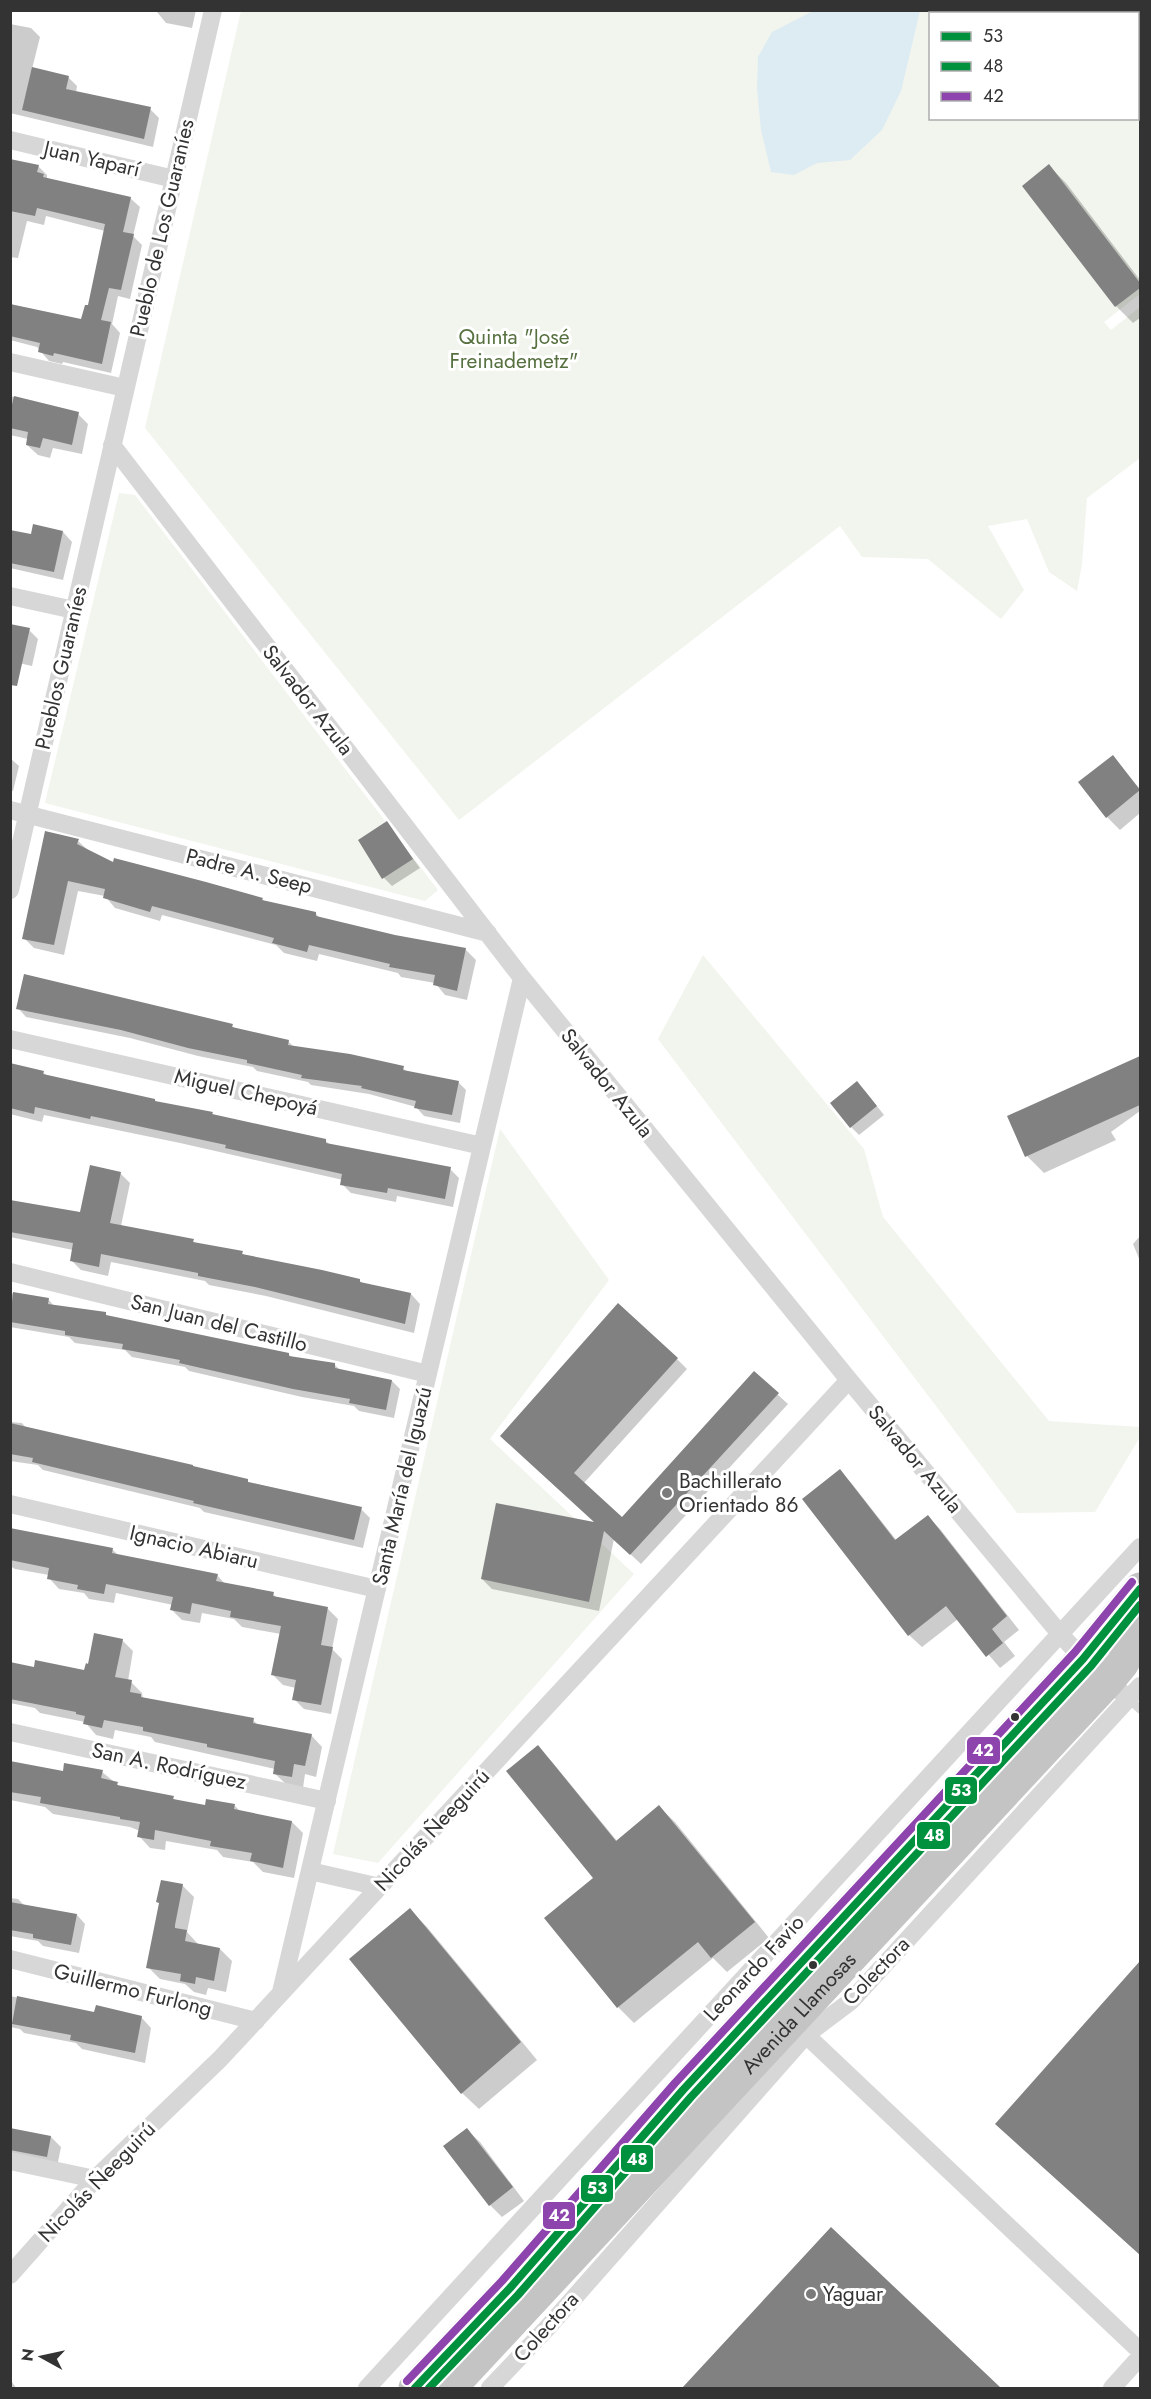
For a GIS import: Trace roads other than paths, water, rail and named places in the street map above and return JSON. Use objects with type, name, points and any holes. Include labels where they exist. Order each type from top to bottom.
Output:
[{"type":"highway","points":[[415,2388],[510,2288],[683,2090],[1083,1659],[1140,1589]]},
{"type":"highway","name":"Avenida Llamosas","points":[[450,2388],[1129,1693],[1122,1664],[1140,1633]]},
{"type":"street","name":"Pueblo de Los Guaraníes","points":[[112,445],[213,10]]},
{"type":"street","name":"Juan Yaparí","points":[[10,140],[174,179]]},
{"type":"street","points":[[10,362],[125,388]]},
{"type":"street","name":"Pueblos Guaraníes","points":[[10,891],[19,812],[74,610],[112,445]]},
{"type":"street","name":"Salvador Azula","points":[[112,445],[522,978],[849,1380],[1061,1635],[1083,1659],[1129,1693]]},
{"type":"street","points":[[10,596],[74,610]]},
{"type":"street","name":"Padre A. Seep","points":[[19,812],[488,933]]},
{"type":"street","name":"Santa María del Iguazú","points":[[281,1994],[522,978]]},
{"type":"street","name":"Miguel Chepoyá","points":[[10,1039],[482,1146]]},
{"type":"street","name":"San Juan del Castillo","points":[[10,1272],[428,1374]]},
{"type":"street","name":"Nicolás Ñeeguirú","points":[[10,2275],[95,2179],[220,2059],[256,2021],[849,1380]]},
{"type":"street","name":"Ignacio Abiaru","points":[[10,1504],[377,1589]]},
{"type":"street","name":"Leonardo Favio","points":[[367,2388],[1140,1547]]},
{"type":"street","name":"Colectora","points":[[490,2388],[549,2326],[806,2035],[850,2001],[1129,1693]]},
{"type":"street","name":"San A. Rodríguez","points":[[10,1732],[327,1801]]},
{"type":"street","points":[[310,1871],[380,1887]]},
{"type":"street","name":"Guillermo Furlong","points":[[10,1959],[256,2021]]},
{"type":"street","points":[[806,2035],[1140,2350]]},
{"type":"street","points":[[10,2161],[95,2179]]},
{"type":"street","points":[[1112,2388],[1140,2357]]},
{"type":"place","name":"Bachillerato Orientado 86","points":[[667,1493]]},
{"type":"place","name":"Yaguar","points":[[811,2294]]},
{"type":"park label","name":"Quinta \"José Freinademetz\"","points":[[514,349]]}]
